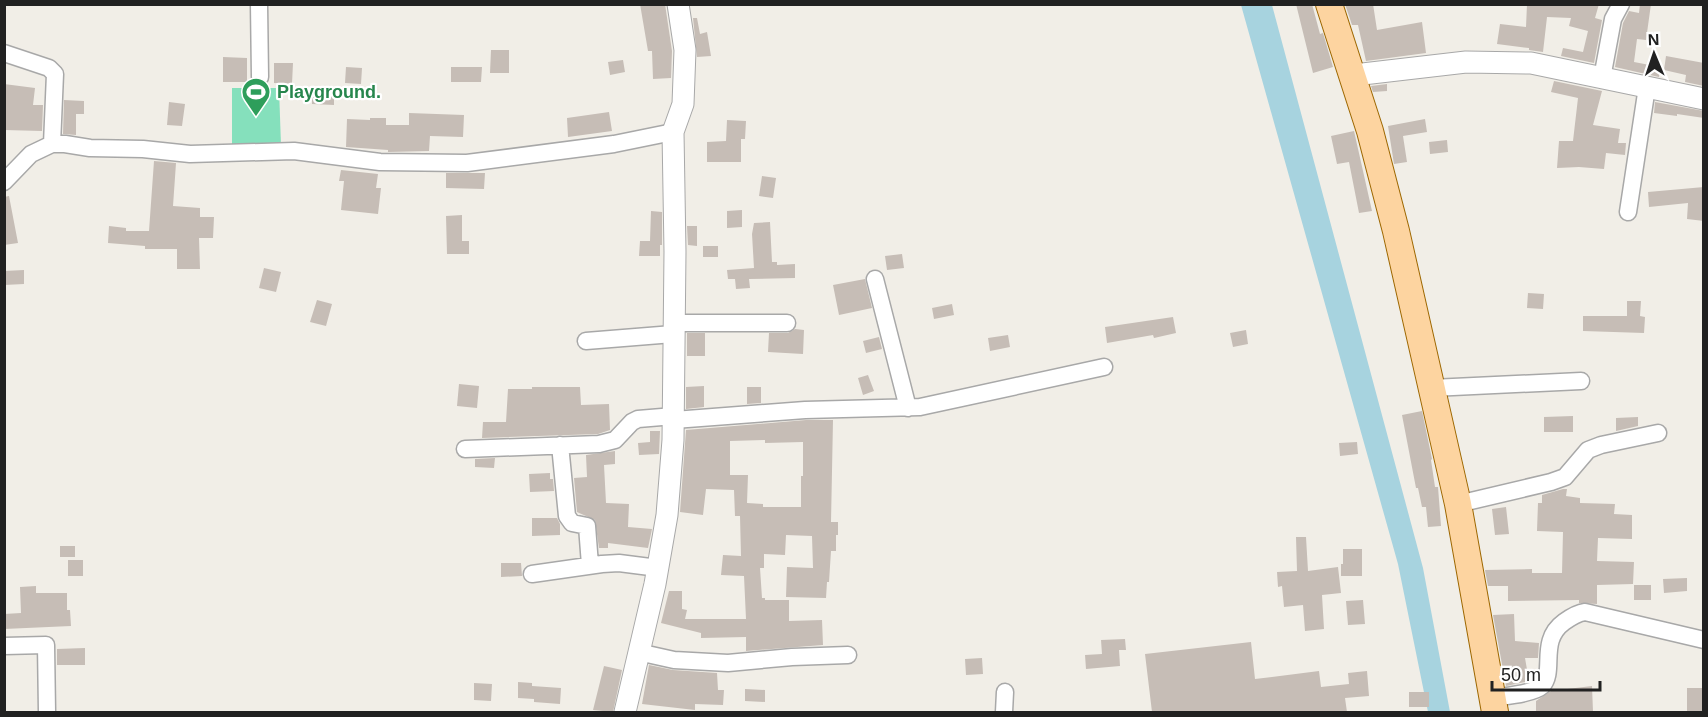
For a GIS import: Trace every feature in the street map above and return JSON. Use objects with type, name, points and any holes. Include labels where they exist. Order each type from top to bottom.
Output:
[{"type":"main road","points":[[1329,4],[1354,75],[1394,221],[1458,504],[1493,705]]},
{"type":"street","points":[[259,4],[260,77]]},
{"type":"street","points":[[625,712],[658,568],[667,515],[674,418],[675,252],[672,132],[683,104],[685,50],[678,4]]},
{"type":"street","points":[[1602,78],[1613,19],[1621,4]]},
{"type":"street","points":[[4,53],[49,68],[55,74],[52,144]]},
{"type":"street","points":[[1354,75],[1466,62],[1531,63],[1704,99]]},
{"type":"street","points":[[1628,212],[1647,87]]},
{"type":"street","points":[[4,182],[31,154],[52,144],[190,154],[294,151],[380,162],[467,162],[615,144],[672,132]]},
{"type":"street","points":[[875,279],[908,408]]},
{"type":"street","points":[[586,341],[673,329],[787,323]]},
{"type":"street","points":[[465,449],[599,444],[615,441],[632,422],[651,418],[920,407],[1104,367]]},
{"type":"street","points":[[1432,388],[1581,381]]},
{"type":"street","points":[[1458,504],[1551,482],[1565,477],[1588,450],[1658,433]]},
{"type":"street","points":[[560,445],[567,516],[572,523],[586,526],[590,565]]},
{"type":"street","points":[[532,574],[619,563],[658,568]]},
{"type":"street","points":[[1493,705],[1543,685],[1547,677],[1548,648],[1557,628],[1578,613],[1585,612],[1704,640]]},
{"type":"street","points":[[4,646],[44,644],[47,647],[47,712]]},
{"type":"street","points":[[638,652],[674,660],[728,663],[848,655]]},
{"type":"street","points":[[1004,712],[1005,692]]},
{"type":"green space","name":"Playground.","points":[[232,88],[279,88],[281,146],[232,147]]},
{"type":"water","points":[[1241,5],[1272,5],[1423,568],[1450,712],[1428,712],[1398,564]]},
{"type":"building","points":[[640,4],[665,4],[672,51],[671,78],[653,79],[652,51],[648,51]]},
{"type":"building","points":[[1296,4],[1312,4],[1320,34],[1323,33],[1333,67],[1313,73]]},
{"type":"building","points":[[1345,4],[1373,4],[1377,30],[1422,22],[1426,53],[1366,61],[1358,25],[1352,25]]},
{"type":"building","points":[[1527,4],[1599,4],[1595,18],[1602,20],[1594,63],[1561,56],[1563,48],[1583,52],[1588,31],[1569,26],[1571,18],[1547,17],[1543,52],[1497,44],[1500,24],[1526,27]]},
{"type":"building","points":[[1640,4],[1651,4],[1646,40],[1637,39],[1634,62],[1660,67],[1659,77],[1615,67],[1623,23],[1629,11],[1639,13]]},
{"type":"building","points":[[693,18],[697,18],[700,34],[707,32],[711,56],[697,57]]},
{"type":"building","points":[[491,50],[509,50],[509,73],[490,73]]},
{"type":"building","points":[[1666,56],[1704,63],[1704,86],[1685,82],[1686,75],[1664,70]]},
{"type":"building","points":[[223,57],[247,58],[247,82],[223,82]]},
{"type":"building","points":[[623,60],[625,72],[610,75],[608,62]]},
{"type":"building","points":[[274,63],[293,63],[292,84],[274,83]]},
{"type":"building","points":[[346,67],[362,68],[361,84],[345,83]]},
{"type":"building","points":[[451,67],[482,67],[481,82],[451,82]]},
{"type":"building","points":[[1554,81],[1602,91],[1593,125],[1620,129],[1618,143],[1626,143],[1625,155],[1606,153],[1604,169],[1557,168],[1559,141],[1573,141],[1578,98],[1551,92]]},
{"type":"building","points":[[4,84],[35,88],[33,105],[43,105],[42,131],[4,130]]},
{"type":"building","points":[[1387,84],[1387,91],[1373,92],[1371,86]]},
{"type":"building","points":[[312,88],[334,88],[334,105],[312,104]]},
{"type":"building","points":[[64,100],[84,101],[84,114],[76,114],[76,135],[63,134]]},
{"type":"building","points":[[169,102],[185,104],[182,126],[167,125]]},
{"type":"building","points":[[1655,102],[1704,111],[1704,118],[1654,113]]},
{"type":"building","points":[[609,112],[612,131],[568,137],[567,118]]},
{"type":"building","points":[[409,113],[464,115],[463,137],[430,136],[429,151],[388,152],[388,150],[346,147],[347,119],[386,118],[386,125],[409,125]]},
{"type":"building","points":[[1425,119],[1427,132],[1403,136],[1407,162],[1394,164],[1388,126]]},
{"type":"building","points":[[727,120],[746,121],[745,139],[741,139],[741,162],[707,162],[707,142],[726,141]]},
{"type":"building","points":[[1354,131],[1372,211],[1359,213],[1349,162],[1337,164],[1331,136]]},
{"type":"building","points":[[1447,140],[1448,152],[1430,154],[1429,142]]},
{"type":"building","points":[[154,161],[176,163],[173,206],[200,208],[200,217],[214,217],[213,238],[199,238],[200,269],[177,269],[177,249],[145,249],[145,246],[108,243],[109,226],[126,228],[126,231],[149,231]]},
{"type":"building","points":[[341,170],[378,174],[376,188],[381,188],[378,214],[341,210],[344,181],[339,181]]},
{"type":"building","points":[[446,173],[485,173],[484,189],[446,188]]},
{"type":"building","points":[[762,176],[776,178],[773,198],[759,196]]},
{"type":"building","points":[[1704,187],[1704,221],[1687,219],[1688,203],[1649,207],[1648,192]]},
{"type":"building","points":[[9,196],[18,243],[4,245],[4,197]]},
{"type":"building","points":[[742,210],[742,227],[727,228],[727,211]]},
{"type":"building","points":[[651,211],[662,212],[660,256],[639,256],[640,241],[650,241]]},
{"type":"building","points":[[462,215],[462,241],[469,241],[469,254],[447,254],[446,216]]},
{"type":"building","points":[[770,222],[772,262],[777,262],[777,265],[795,264],[795,278],[749,279],[750,288],[736,289],[735,279],[728,279],[727,270],[754,268],[752,234],[754,223]]},
{"type":"building","points":[[687,226],[697,226],[697,246],[688,245]]},
{"type":"building","points":[[703,246],[718,246],[718,257],[703,257]]},
{"type":"building","points":[[902,254],[904,268],[887,270],[885,256]]},
{"type":"building","points":[[264,268],[281,272],[276,292],[259,288]]},
{"type":"building","points":[[24,270],[24,284],[4,285],[4,271]]},
{"type":"building","points":[[865,279],[872,308],[839,315],[833,285]]},
{"type":"building","points":[[1528,293],[1544,294],[1543,309],[1527,308]]},
{"type":"building","points":[[317,300],[332,304],[326,326],[310,322]]},
{"type":"building","points":[[1627,301],[1641,301],[1640,316],[1645,317],[1644,333],[1583,331],[1583,316],[1627,316]]},
{"type":"building","points":[[952,304],[954,315],[934,319],[932,308]]},
{"type":"building","points":[[1173,317],[1176,333],[1107,343],[1105,327]]},
{"type":"building","points":[[795,329],[804,330],[803,354],[768,352],[769,333],[788,333]]},
{"type":"building","points":[[1246,330],[1248,344],[1233,347],[1230,333]]},
{"type":"building","points":[[687,333],[705,333],[705,356],[687,356]]},
{"type":"building","points":[[1008,335],[1010,347],[990,351],[988,338]]},
{"type":"building","points":[[879,337],[882,349],[866,353],[863,341]]},
{"type":"building","points":[[868,375],[874,391],[863,395],[858,378]]},
{"type":"building","points":[[459,384],[479,386],[477,408],[457,406]]},
{"type":"building","points":[[704,386],[704,407],[686,409],[686,387]]},
{"type":"building","points":[[532,387],[580,387],[581,405],[609,404],[610,430],[598,434],[482,438],[483,422],[506,422],[508,389],[532,389]]},
{"type":"building","points":[[747,387],[761,387],[761,403],[747,404]]},
{"type":"building","points":[[1422,411],[1435,487],[1438,487],[1441,526],[1428,527],[1426,507],[1422,507],[1418,488],[1416,488],[1402,415]]},
{"type":"building","points":[[1573,416],[1573,432],[1544,432],[1544,417]]},
{"type":"building","points":[[1638,417],[1638,426],[1616,431],[1616,418]]},
{"type":"building","points":[[806,420],[833,420],[831,522],[838,522],[838,535],[836,535],[836,551],[831,551],[826,598],[786,597],[787,567],[813,568],[812,536],[786,535],[785,555],[764,554],[764,568],[760,568],[762,598],[789,600],[789,621],[822,620],[823,645],[746,651],[746,637],[701,638],[701,633],[661,623],[669,591],[682,591],[682,609],[687,610],[685,619],[746,619],[744,576],[721,575],[723,555],[741,556],[740,516],[735,516],[734,490],[706,489],[703,515],[680,512],[686,430]],"holes":[[[765,440],[765,443],[803,442],[801,507],[763,507],[763,504],[747,503],[748,475],[730,475],[730,441]]]},
{"type":"building","points":[[650,431],[660,431],[659,454],[639,455],[638,443],[650,442]]},
{"type":"building","points":[[1357,442],[1358,454],[1340,456],[1339,443]]},
{"type":"building","points":[[615,451],[615,464],[604,465],[606,503],[629,504],[628,527],[652,529],[648,548],[608,543],[608,548],[599,548],[595,520],[577,512],[574,478],[587,477],[586,455]]},
{"type":"building","points":[[495,458],[494,468],[475,467],[475,459]]},
{"type":"building","points":[[550,473],[554,491],[530,492],[529,474]]},
{"type":"building","points":[[1567,489],[1566,496],[1580,498],[1580,503],[1615,504],[1614,514],[1632,515],[1632,539],[1598,538],[1597,561],[1634,562],[1633,584],[1597,585],[1597,604],[1579,603],[1579,600],[1508,601],[1508,586],[1488,586],[1485,570],[1532,569],[1532,573],[1562,573],[1563,532],[1537,531],[1538,503],[1542,503],[1542,495]]},
{"type":"building","points":[[1506,507],[1509,534],[1495,535],[1492,509]]},
{"type":"building","points":[[532,518],[557,518],[560,524],[560,535],[532,536]]},
{"type":"building","points":[[1296,537],[1306,537],[1308,571],[1338,567],[1341,593],[1322,595],[1324,629],[1305,631],[1303,605],[1284,607],[1282,586],[1278,587],[1277,572],[1297,571]]},
{"type":"building","points":[[60,546],[75,546],[75,557],[60,557]]},
{"type":"building","points":[[1343,549],[1362,549],[1362,576],[1341,576]]},
{"type":"building","points":[[68,560],[83,560],[83,576],[68,576]]},
{"type":"building","points":[[501,563],[521,563],[522,576],[501,577]]},
{"type":"building","points":[[1687,578],[1687,591],[1664,593],[1663,579]]},
{"type":"building","points":[[1634,585],[1651,585],[1651,600],[1634,600]]},
{"type":"building","points":[[36,586],[36,593],[67,593],[67,610],[70,610],[71,626],[4,629],[4,614],[21,613],[20,587]]},
{"type":"building","points":[[1363,600],[1365,624],[1348,625],[1346,601]]},
{"type":"building","points":[[1514,614],[1515,641],[1539,643],[1538,658],[1525,658],[1529,681],[1506,686],[1493,615]]},
{"type":"building","points":[[1125,639],[1126,650],[1119,650],[1120,666],[1086,669],[1085,655],[1102,654],[1101,640]]},
{"type":"building","points":[[1251,642],[1255,679],[1319,671],[1321,687],[1349,684],[1348,673],[1367,671],[1369,696],[1345,698],[1347,712],[1152,712],[1145,654]]},
{"type":"building","points":[[85,648],[85,665],[57,665],[57,649]]},
{"type":"building","points":[[982,658],[983,674],[966,675],[965,659]]},
{"type":"building","points":[[649,665],[673,670],[717,673],[718,690],[724,690],[723,705],[695,704],[695,710],[642,704]]},
{"type":"building","points":[[604,666],[622,670],[613,712],[593,710]]},
{"type":"building","points":[[518,682],[532,683],[532,686],[561,688],[560,704],[518,698]]},
{"type":"building","points":[[474,683],[492,684],[491,701],[474,700]]},
{"type":"building","points":[[1592,686],[1593,712],[1536,712],[1536,701],[1551,691]]},
{"type":"building","points":[[1687,688],[1704,688],[1704,712],[1687,712]]},
{"type":"building","points":[[745,689],[765,690],[765,702],[745,701]]},
{"type":"building","points":[[1409,692],[1429,692],[1429,707],[1409,707]]},
{"type":"place","name":"Playground.","points":[[256,118]]}]
